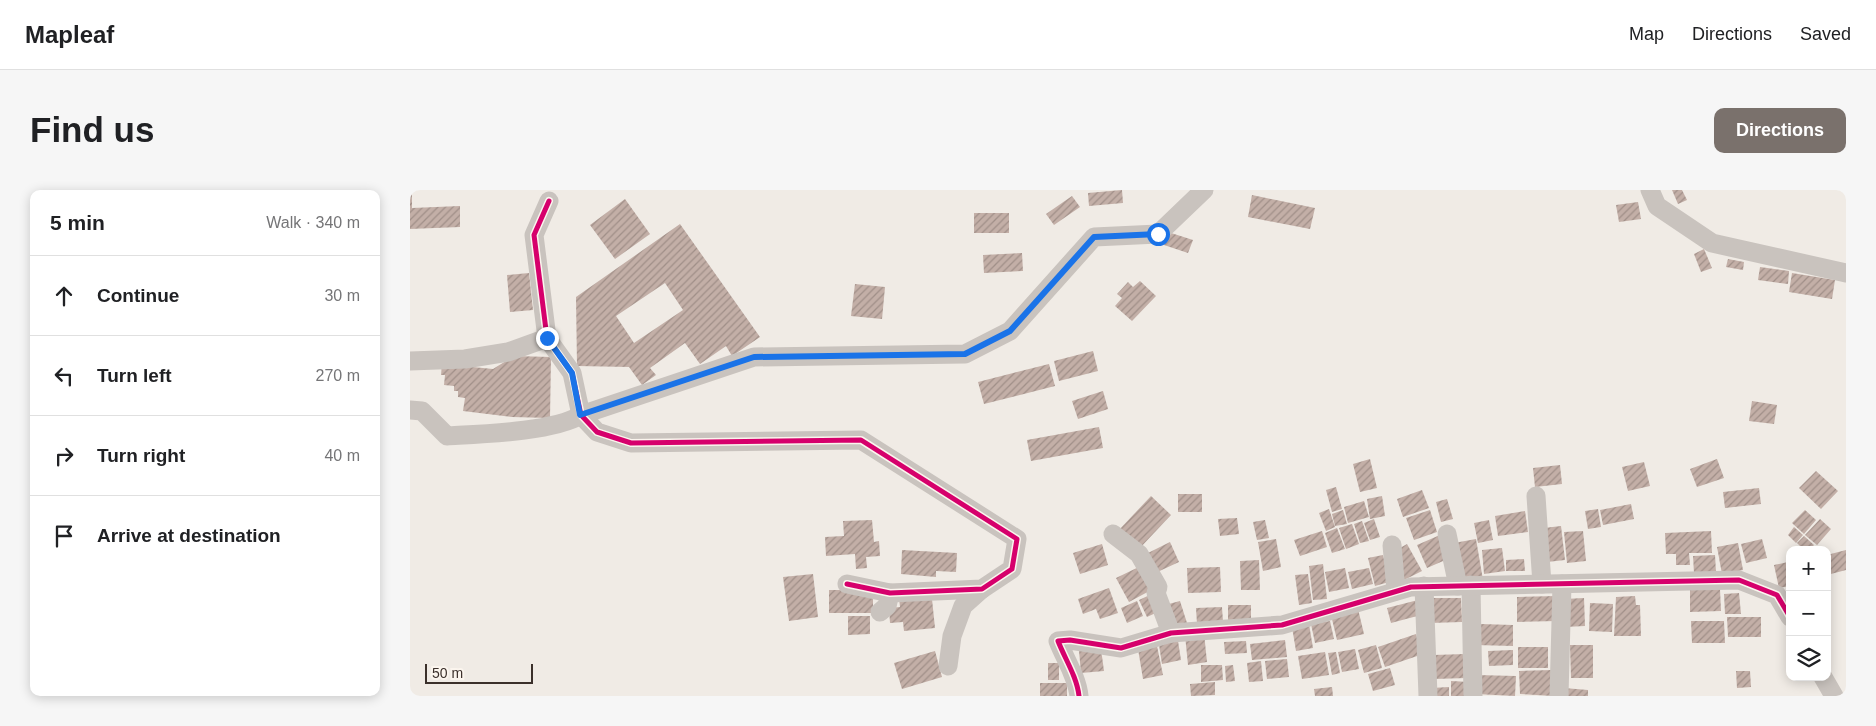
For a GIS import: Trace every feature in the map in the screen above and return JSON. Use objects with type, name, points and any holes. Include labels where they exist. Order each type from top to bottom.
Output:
[{"type":"street","points":[[410,410],[422,411],[447,436],[516,431],[572,420],[580,415],[754,357],[965,354],[1010,331],[1094,237],[1158,234],[1204,190]]},
{"type":"street","points":[[1650,190],[1656,206],[1712,243],[1846,273]]},
{"type":"street","points":[[549,201],[534,235],[547,338],[572,373],[580,415],[597,432],[631,443],[861,440],[1017,539],[1012,569],[982,589],[964,606],[952,636],[948,666]]},
{"type":"street","points":[[410,361],[466,359],[508,352],[547,338]]},
{"type":"street","points":[[1536,496],[1542,584]]},
{"type":"street","points":[[1113,534],[1139,554],[1158,587],[1156,593],[1171,633]]},
{"type":"street","points":[[1446,534],[1465,586],[1473,696]]},
{"type":"street","points":[[1392,545],[1396,591]]},
{"type":"street","points":[[1079,696],[1077,681],[1067,666],[1058,640],[1070,640],[1121,648],[1171,633],[1282,625],[1411,587],[1739,580],[1777,595],[1786,610]]},
{"type":"street","points":[[848,584],[890,593],[982,589]]},
{"type":"street","points":[[1559,696],[1562,584]]},
{"type":"street","points":[[1424,586],[1428,696]]},
{"type":"street","points":[[880,612],[887,606],[890,593]]},
{"type":"street","points":[[1825,681],[1834,696]]},
{"type":"building","points":[[410,190],[412,190],[412,208],[460,206],[460,227],[410,229]]},
{"type":"building","points":[[1122,190],[1123,203],[1089,206],[1088,193]]},
{"type":"building","points":[[1672,190],[1682,190],[1687,200],[1678,204]]},
{"type":"building","points":[[1252,195],[1315,208],[1310,229],[1248,217]]},
{"type":"building","points":[[1072,196],[1080,207],[1054,225],[1046,214]]},
{"type":"building","points":[[625,199],[650,234],[615,259],[590,225]]},
{"type":"building","points":[[1638,202],[1641,219],[1619,222],[1616,205]]},
{"type":"building","points":[[974,213],[1009,213],[1009,233],[974,233]]},
{"type":"building","points":[[680,224],[760,337],[732,356],[726,346],[700,364],[685,343],[650,368],[656,375],[642,385],[629,367],[577,366],[576,297]],"holes":[[[665,283],[683,310],[634,343],[616,316]]]},
{"type":"building","points":[[1168,232],[1193,240],[1188,253],[1164,245]]},
{"type":"building","points":[[1704,249],[1712,268],[1701,272],[1694,254]]},
{"type":"building","points":[[1022,253],[1023,271],[984,273],[983,255]]},
{"type":"building","points":[[1728,259],[1744,262],[1743,270],[1726,267]]},
{"type":"building","points":[[1760,267],[1789,271],[1788,284],[1758,280]]},
{"type":"building","points":[[529,273],[533,310],[510,312],[507,275]]},
{"type":"building","points":[[1792,273],[1835,280],[1832,299],[1789,292]]},
{"type":"building","points":[[1140,281],[1156,296],[1132,321],[1115,306],[1122,298],[1117,294],[1128,282],[1133,287]]},
{"type":"building","points":[[855,284],[885,287],[882,319],[851,316]]},
{"type":"building","points":[[1093,351],[1098,371],[1059,381],[1054,361]]},
{"type":"building","points":[[514,356],[551,357],[550,418],[512,417],[463,411],[465,398],[458,397],[458,391],[454,391],[454,386],[444,385],[445,375],[441,375],[442,364],[493,369]]},
{"type":"building","points":[[1049,364],[1055,386],[984,404],[978,382]]},
{"type":"building","points":[[1103,391],[1108,409],[1078,419],[1072,401]]},
{"type":"building","points":[[1752,401],[1777,405],[1774,424],[1749,421]]},
{"type":"building","points":[[1099,427],[1103,448],[1031,461],[1027,440]]},
{"type":"building","points":[[1370,459],[1377,488],[1360,492],[1353,464]]},
{"type":"building","points":[[1717,459],[1724,478],[1697,487],[1690,469]]},
{"type":"building","points":[[1644,462],[1650,486],[1628,491],[1622,467]]},
{"type":"building","points":[[1560,465],[1562,484],[1535,487],[1533,468]]},
{"type":"building","points":[[1816,471],[1838,491],[1821,509],[1799,488]]},
{"type":"building","points":[[1336,487],[1342,509],[1332,512],[1326,490]]},
{"type":"building","points":[[1759,488],[1761,504],[1725,508],[1723,492]]},
{"type":"building","points":[[1422,490],[1429,508],[1403,517],[1397,499]]},
{"type":"building","points":[[1178,494],[1202,494],[1202,512],[1178,512]]},
{"type":"building","points":[[1151,496],[1171,515],[1138,550],[1118,531]]},
{"type":"building","points":[[1382,496],[1385,516],[1370,519],[1367,499]]},
{"type":"building","points":[[1447,499],[1453,519],[1441,522],[1436,502]]},
{"type":"building","points":[[1364,501],[1369,517],[1348,523],[1344,507]]},
{"type":"building","points":[[1631,504],[1634,519],[1603,525],[1600,510]]},
{"type":"building","points":[[1329,509],[1335,527],[1326,531],[1319,513]]},
{"type":"building","points":[[1598,509],[1601,527],[1588,529],[1585,511]]},
{"type":"building","points":[[1343,510],[1347,524],[1335,526],[1332,514]]},
{"type":"building","points":[[1430,510],[1437,532],[1414,540],[1406,518]]},
{"type":"building","points":[[1805,510],[1816,520],[1804,534],[1792,523]]},
{"type":"building","points":[[1525,511],[1528,532],[1498,536],[1495,516]]},
{"type":"building","points":[[1237,518],[1239,534],[1220,536],[1218,519]]},
{"type":"building","points":[[1374,519],[1380,537],[1370,540],[1364,523]]},
{"type":"building","points":[[1820,519],[1831,529],[1817,545],[1805,535]]},
{"type":"building","points":[[872,520],[874,542],[879,541],[880,556],[866,557],[867,568],[856,569],[855,554],[826,556],[825,537],[844,536],[843,521]]},
{"type":"building","points":[[1265,520],[1269,538],[1257,540],[1253,522]]},
{"type":"building","points":[[1489,520],[1493,540],[1478,543],[1474,523]]},
{"type":"building","points":[[1362,521],[1369,541],[1360,543],[1354,524]]},
{"type":"building","points":[[1352,524],[1359,544],[1346,549],[1339,528]]},
{"type":"building","points":[[1561,526],[1565,560],[1547,562],[1544,528]]},
{"type":"building","points":[[1794,527],[1803,535],[1796,543],[1788,535]]},
{"type":"building","points":[[1337,528],[1345,549],[1332,553],[1325,533]]},
{"type":"building","points":[[1322,531],[1327,547],[1300,556],[1294,540]]},
{"type":"building","points":[[1583,531],[1586,561],[1567,563],[1564,532]]},
{"type":"building","points":[[1711,531],[1712,553],[1689,553],[1690,565],[1676,565],[1676,554],[1666,554],[1665,533]]},
{"type":"building","points":[[1440,535],[1450,558],[1427,568],[1417,545]]},
{"type":"building","points":[[1804,536],[1814,545],[1800,546],[1797,543]]},
{"type":"building","points":[[1276,539],[1281,567],[1263,571],[1258,542]]},
{"type":"building","points":[[1476,539],[1483,580],[1460,583],[1454,543]]},
{"type":"building","points":[[1762,539],[1767,558],[1746,563],[1741,544]]},
{"type":"building","points":[[1170,542],[1179,562],[1153,574],[1144,555]]},
{"type":"building","points":[[1738,543],[1743,570],[1722,574],[1717,547]]},
{"type":"building","points":[[1102,544],[1108,565],[1080,574],[1073,553]]},
{"type":"building","points":[[1407,544],[1422,571],[1404,580],[1393,552]]},
{"type":"building","points":[[1502,548],[1505,571],[1484,574],[1482,550]]},
{"type":"building","points":[[902,550],[957,553],[956,572],[936,571],[936,577],[901,574]]},
{"type":"building","points":[[1846,550],[1846,570],[1831,574],[1831,554]]},
{"type":"building","points":[[1383,555],[1389,582],[1375,586],[1368,558]]},
{"type":"building","points":[[1715,555],[1716,572],[1694,573],[1693,556]]},
{"type":"building","points":[[1524,559],[1525,571],[1506,571],[1506,560]]},
{"type":"building","points":[[1259,560],[1260,590],[1241,590],[1240,561]]},
{"type":"building","points":[[1786,562],[1786,587],[1779,588],[1774,565]]},
{"type":"building","points":[[1323,564],[1327,599],[1313,600],[1309,566]]},
{"type":"building","points":[[1143,565],[1155,588],[1129,602],[1116,578]]},
{"type":"building","points":[[1220,567],[1221,592],[1188,593],[1187,568]]},
{"type":"building","points":[[1345,568],[1349,588],[1329,592],[1325,572]]},
{"type":"building","points":[[1369,568],[1373,584],[1352,589],[1348,572]]},
{"type":"building","points":[[813,574],[818,617],[789,621],[783,577]]},
{"type":"building","points":[[1308,574],[1312,603],[1299,605],[1295,575]]},
{"type":"building","points":[[1109,588],[1118,613],[1100,619],[1096,609],[1083,614],[1078,599]]},
{"type":"building","points":[[1720,589],[1721,611],[1690,612],[1690,590]]},
{"type":"building","points":[[829,590],[873,590],[873,613],[829,613]]},
{"type":"building","points":[[1154,593],[1162,610],[1147,617],[1139,600]]},
{"type":"building","points":[[1739,593],[1741,614],[1725,614],[1724,594]]},
{"type":"building","points":[[1557,596],[1557,621],[1517,622],[1517,597]]},
{"type":"building","points":[[1635,596],[1636,605],[1640,605],[1641,636],[1614,636],[1616,597]]},
{"type":"building","points":[[899,598],[932,599],[935,628],[904,631],[903,622],[890,623],[889,608],[900,607]]},
{"type":"building","points":[[1429,598],[1461,598],[1462,622],[1430,623]]},
{"type":"building","points":[[1584,598],[1585,626],[1565,627],[1564,599]]},
{"type":"building","points":[[1418,600],[1421,615],[1391,623],[1387,608]]},
{"type":"building","points":[[1137,601],[1143,616],[1127,623],[1121,608]]},
{"type":"building","points":[[1180,601],[1187,623],[1172,628],[1165,605]]},
{"type":"building","points":[[1590,603],[1613,604],[1612,632],[1589,631]]},
{"type":"building","points":[[1228,605],[1251,605],[1251,625],[1228,625]]},
{"type":"building","points":[[1222,607],[1223,622],[1197,624],[1196,608]]},
{"type":"building","points":[[1358,609],[1364,634],[1337,640],[1331,615]]},
{"type":"building","points":[[848,616],[870,616],[870,634],[848,635]]},
{"type":"building","points":[[1727,617],[1761,617],[1761,637],[1728,637]]},
{"type":"building","points":[[1330,621],[1334,639],[1315,643],[1311,624]]},
{"type":"building","points":[[1691,621],[1724,621],[1725,643],[1692,643]]},
{"type":"building","points":[[1309,624],[1313,648],[1296,651],[1292,627]]},
{"type":"building","points":[[1480,624],[1513,625],[1513,646],[1475,645]]},
{"type":"building","points":[[1204,633],[1207,662],[1188,665],[1185,635]]},
{"type":"building","points":[[1416,634],[1423,654],[1385,667],[1378,647]]},
{"type":"building","points":[[1285,640],[1287,657],[1252,660],[1250,644]]},
{"type":"building","points":[[1178,641],[1181,660],[1162,664],[1159,645]]},
{"type":"building","points":[[1246,641],[1247,653],[1225,654],[1224,642]]},
{"type":"building","points":[[1376,645],[1382,668],[1364,673],[1358,650]]},
{"type":"building","points":[[1570,645],[1593,645],[1593,678],[1571,678]]},
{"type":"building","points":[[1157,646],[1163,675],[1143,679],[1138,649]]},
{"type":"building","points":[[1518,647],[1548,647],[1548,668],[1518,668]]},
{"type":"building","points":[[1101,649],[1104,671],[1081,673],[1079,651]]},
{"type":"building","points":[[1355,649],[1359,669],[1342,672],[1338,652]]},
{"type":"building","points":[[1513,650],[1513,665],[1489,666],[1488,651]]},
{"type":"building","points":[[935,651],[942,677],[902,689],[894,663]]},
{"type":"building","points":[[1325,652],[1329,675],[1302,679],[1298,656]]},
{"type":"building","points":[[1336,652],[1340,673],[1332,675],[1328,653]]},
{"type":"building","points":[[1466,654],[1467,678],[1434,679],[1433,655]]},
{"type":"building","points":[[1287,659],[1289,677],[1267,679],[1265,661]]},
{"type":"building","points":[[1261,661],[1263,681],[1249,682],[1247,663]]},
{"type":"building","points":[[1048,663],[1059,663],[1059,680],[1048,680]]},
{"type":"building","points":[[1201,665],[1222,665],[1223,680],[1201,682]]},
{"type":"building","points":[[1233,665],[1235,681],[1226,682],[1225,666]]},
{"type":"building","points":[[1390,668],[1395,685],[1373,691],[1368,674]]},
{"type":"building","points":[[1553,670],[1553,696],[1520,694],[1519,671]]},
{"type":"building","points":[[1736,671],[1750,671],[1751,687],[1737,688]]},
{"type":"building","points":[[1476,675],[1516,676],[1515,696],[1476,694]]},
{"type":"building","points":[[1451,681],[1470,682],[1470,696],[1451,696]]},
{"type":"building","points":[[1215,682],[1215,695],[1191,696],[1190,684]]},
{"type":"building","points":[[1040,683],[1067,683],[1067,696],[1040,696]]},
{"type":"building","points":[[1332,687],[1333,696],[1315,696],[1314,689]]},
{"type":"building","points":[[1449,687],[1449,696],[1431,696],[1431,688]]},
{"type":"building","points":[[1564,688],[1588,690],[1588,696],[1564,696]]},
{"type":"cycle path","points":[[549,201],[534,235],[547,338],[572,373],[581,415],[597,432],[631,443],[861,440],[1017,539],[1012,569],[982,589],[890,593],[847,584]]},
{"type":"cycle path","points":[[1079,696],[1073,675],[1058,641],[1070,640],[1121,648],[1171,633],[1282,625],[1411,587],[1739,580],[1777,595],[1786,610]]},
{"type":"route","points":[[547,338],[572,373],[580,415],[754,357],[965,354],[1010,331],[1059,273],[1094,237],[1158,234]]}]
